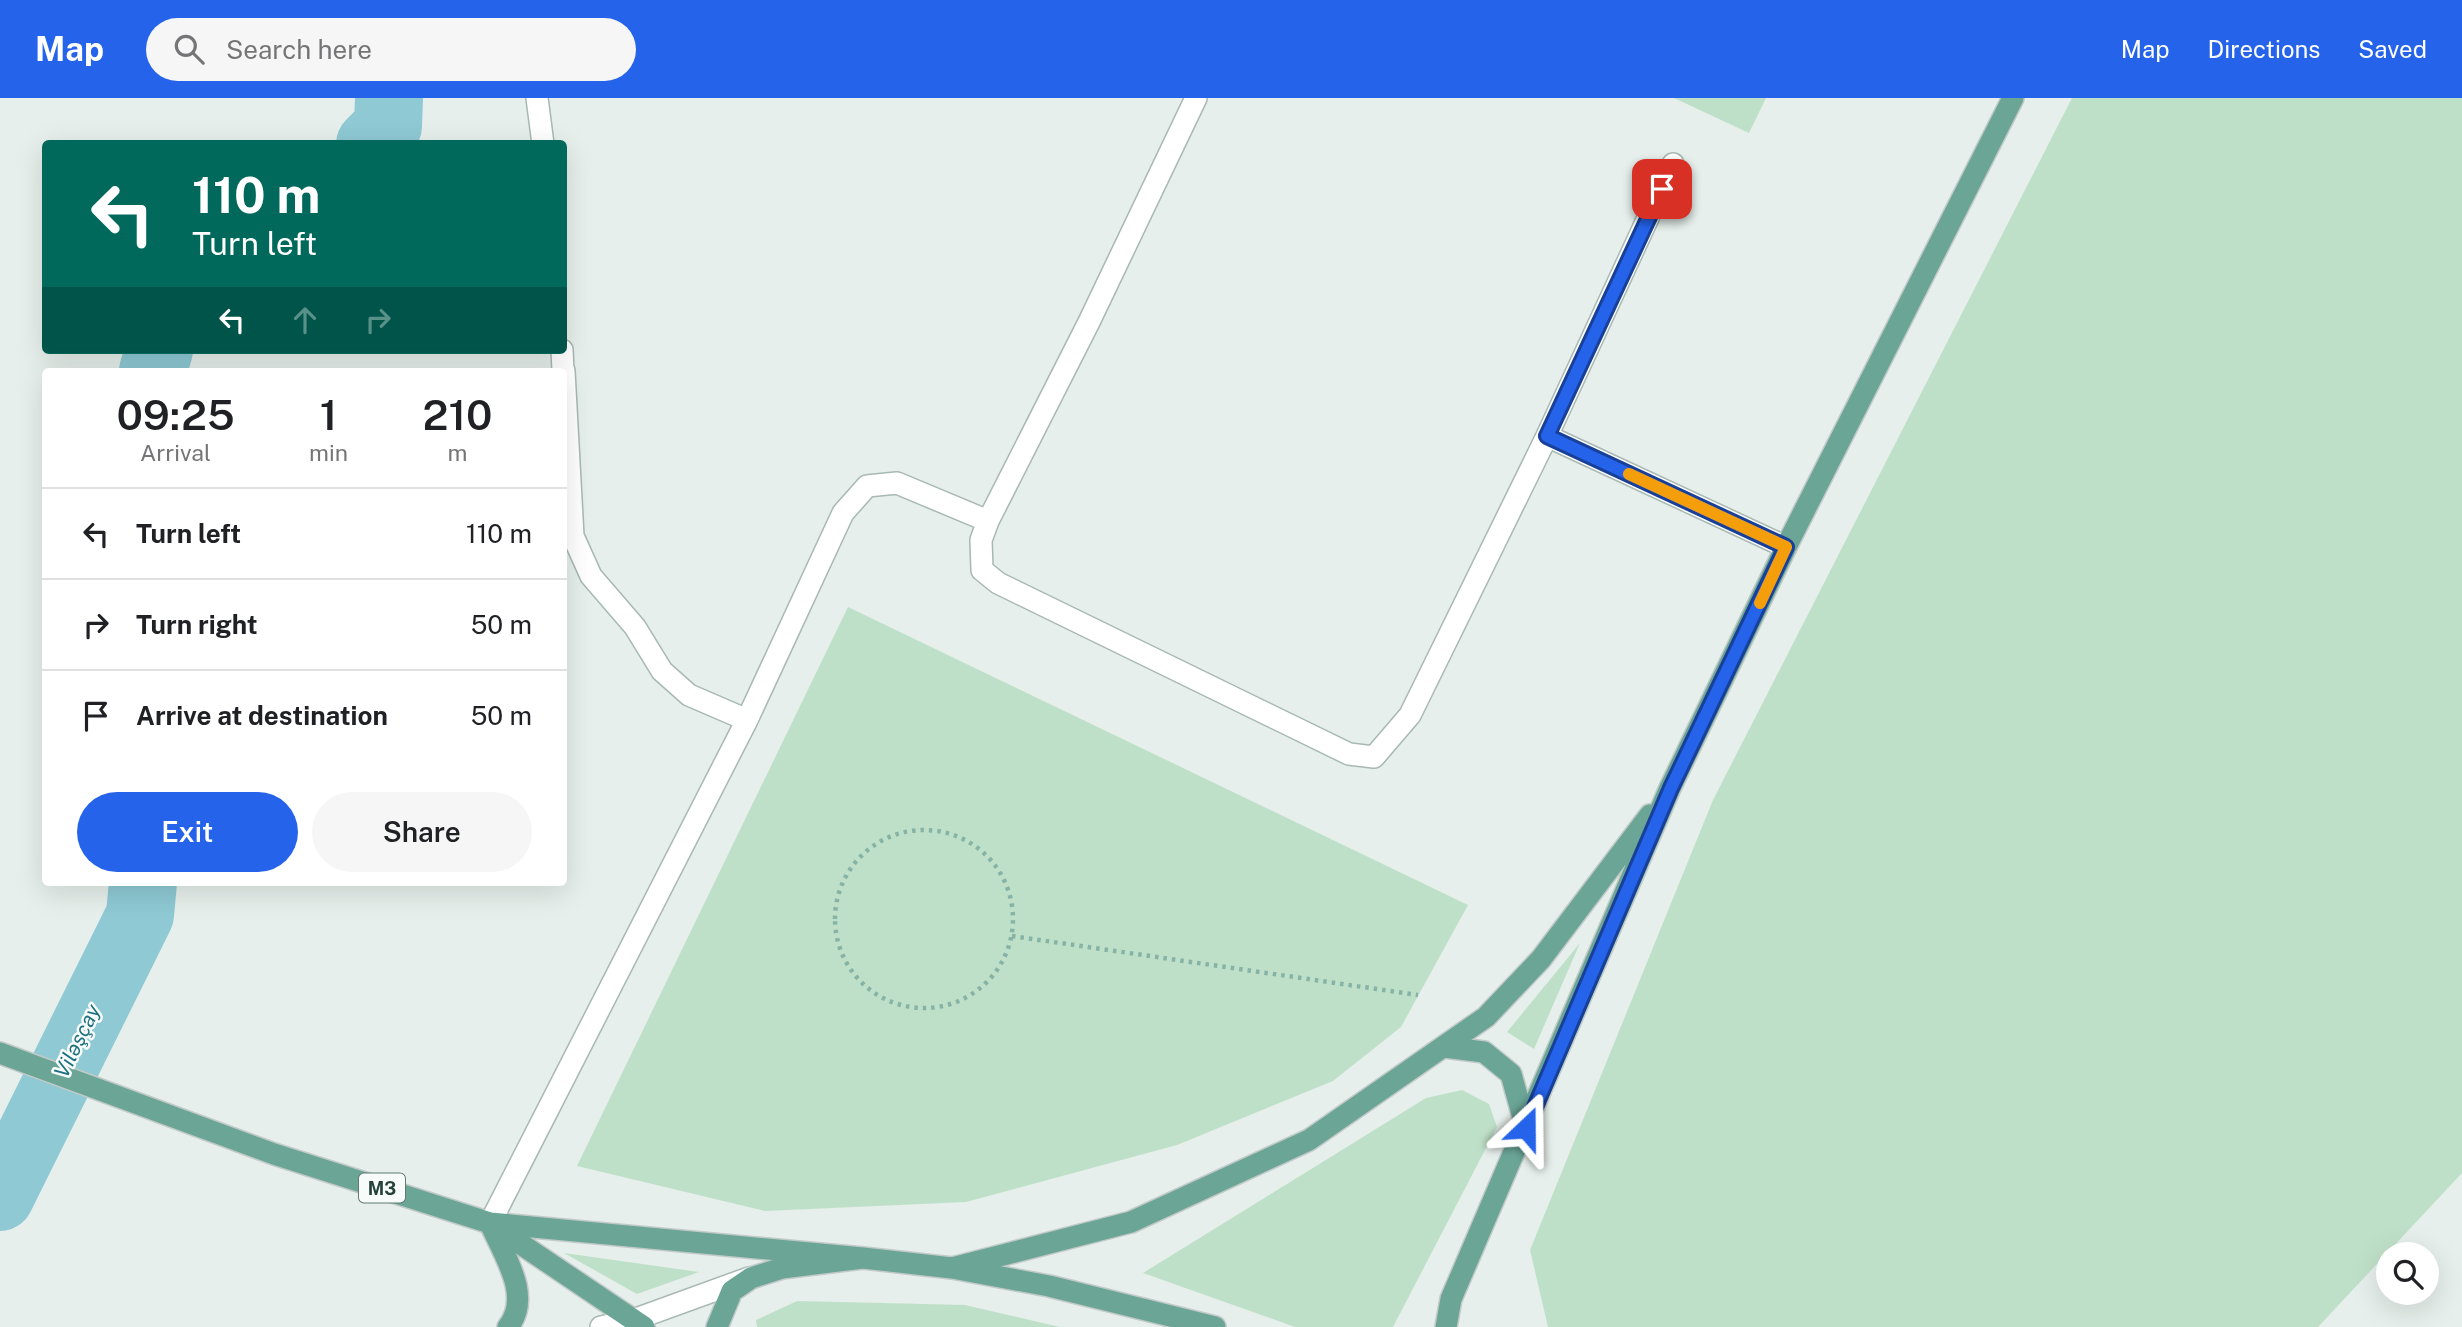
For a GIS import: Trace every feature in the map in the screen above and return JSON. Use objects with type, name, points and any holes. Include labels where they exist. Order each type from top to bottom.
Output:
[{"type":"main road","points":[[1446,1327],[1451,1299],[1671,788],[1786,547],[2013,98]]},
{"type":"main road","points":[[952,1268],[1131,1222],[1310,1140],[1486,1017],[1541,959],[1671,788]]},
{"type":"main road","points":[[1444,1047],[1484,1052],[1511,1074],[1526,1128]]},
{"type":"main road","name":"M3","points":[[0,1053],[274,1154],[490,1223]]},
{"type":"main road","points":[[490,1223],[952,1268],[1049,1286],[1215,1327]]},
{"type":"main road","points":[[490,1223],[639,1323]]},
{"type":"main road","points":[[490,1223],[519,1289],[513,1321],[508,1327]]},
{"type":"main road","points":[[717,1327],[732,1292],[751,1278],[782,1268],[863,1258]]},
{"type":"street","points":[[537,98],[542,140]]},
{"type":"street","points":[[1196,98],[1089,322],[988,521],[981,540],[982,570],[998,583],[1349,754],[1374,757],[1410,715],[1547,436],[1673,164]]},
{"type":"street","points":[[567,426],[573,536],[591,576],[635,627],[662,671],[690,695],[747,720]]},
{"type":"street","points":[[1547,436],[1786,547]]},
{"type":"street","points":[[490,1223],[747,720],[843,513],[867,486],[897,483],[988,521]]},
{"type":"street","points":[[601,1327],[639,1323],[751,1278]]},
{"type":"path","points":[[925,830],[956,835],[983,851],[1003,875],[1012,905],[1012,936],[1000,965],[980,989],[953,1004],[922,1009],[892,1003],[865,987],[845,963],[835,933],[836,902],[847,873],[867,850],[895,834],[925,830]]},
{"type":"path","points":[[1012,936],[1418,995]]},
{"type":"green space","points":[[1674,98],[1766,98],[1749,133]]},
{"type":"green space","points":[[2072,98],[2462,98],[2462,1173],[2397,1242],[2376,1242],[2376,1265],[2318,1327],[1548,1327],[1530,1250],[1713,800]]},
{"type":"green space","points":[[848,607],[1468,905],[1401,1027],[1333,1081],[1177,1145],[966,1202],[765,1211],[577,1166]]},
{"type":"green space","points":[[1580,943],[1534,1049],[1507,1032]]},
{"type":"green space","points":[[1462,1090],[1489,1104],[1497,1127],[1393,1327],[1295,1327],[1143,1273],[1426,1098]]},
{"type":"green space","points":[[564,1253],[699,1272],[637,1294]]},
{"type":"green space","points":[[797,1301],[965,1305],[1060,1327],[757,1327],[756,1320]]},
{"type":"waterway","name":"Viləşçay","points":[[374,140],[388,126],[389,98]]},
{"type":"waterway","name":"Viləşçay","points":[[154,368],[158,354]]},
{"type":"waterway","name":"Viləşçay","points":[[0,1197],[140,915],[143,886]]},
{"type":"slow traffic","points":[[1629,474],[1786,547],[1760,603]]},
{"type":"route","points":[[1526,1128],[1671,788],[1786,547],[1547,436],[1662,189]]}]
